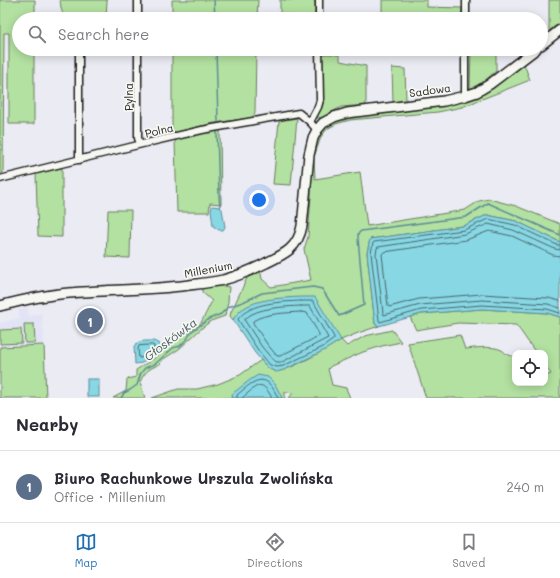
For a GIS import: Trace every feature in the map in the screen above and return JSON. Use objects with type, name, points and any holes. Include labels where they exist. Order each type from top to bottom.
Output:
[{"type":"street","points":[[138,0],[138,12]]},
{"type":"street","points":[[319,0],[319,12]]},
{"type":"street","points":[[466,0],[466,12]]},
{"type":"street","points":[[548,39],[560,30]]},
{"type":"street","points":[[79,56],[79,160]]},
{"type":"street","name":"Pylna","points":[[138,56],[138,138],[140,144]]},
{"type":"street","points":[[310,122],[320,100],[319,56]]},
{"type":"street","points":[[465,56],[465,96]]},
{"type":"street","name":"Sadowa","points":[[317,130],[323,123],[330,119],[347,113],[444,102],[477,92],[527,56]]},
{"type":"street","name":"Polna","points":[[0,179],[202,130],[299,113],[317,130]]},
{"type":"street","name":"Millenium","points":[[0,306],[25,299],[50,295],[170,287],[217,281],[240,274],[278,257],[293,247],[300,234],[310,149],[317,130]]},
{"type":"shaded area","points":[[27,307],[29,316],[42,313],[44,345],[0,347],[0,323],[20,318],[18,310]]},
{"type":"green space","points":[[0,0],[35,0],[35,12],[12,12],[12,56],[34,56],[34,124],[9,124],[9,33],[4,33],[3,173],[0,173]]},
{"type":"green space","points":[[60,0],[107,0],[106,12],[62,12]]},
{"type":"green space","points":[[172,0],[258,0],[257,12],[172,12]]},
{"type":"green space","points":[[280,0],[315,0],[315,12],[280,12]]},
{"type":"green space","points":[[382,0],[427,0],[427,7],[462,8],[462,12],[382,12]]},
{"type":"green space","points":[[549,0],[560,0],[560,22],[549,31]]},
{"type":"green space","points":[[172,56],[256,56],[254,116],[250,118],[214,123],[172,133]]},
{"type":"green space","points":[[322,56],[340,56],[340,61],[366,66],[366,105],[341,107],[323,117],[317,118],[316,115]]},
{"type":"green space","points":[[471,56],[496,56],[496,71],[483,82],[470,89]]},
{"type":"green space","points":[[524,64],[530,80],[462,107],[438,112],[350,120],[336,124],[327,129],[321,137],[314,157],[315,179],[360,172],[367,226],[465,210],[479,201],[489,199],[516,206],[560,224],[560,242],[516,221],[487,215],[463,226],[370,239],[367,253],[375,324],[379,326],[341,340],[237,314],[233,320],[230,316],[248,276],[260,269],[262,279],[271,287],[311,280],[304,249],[308,237],[312,157],[319,133],[326,125],[335,119],[465,100],[485,93]]},
{"type":"green space","points":[[392,68],[405,69],[406,100],[393,102]]},
{"type":"green space","points":[[297,118],[291,185],[273,184],[279,121]]},
{"type":"green space","points":[[220,129],[221,204],[210,203],[209,212],[177,212],[175,140]]},
{"type":"green space","points":[[62,168],[62,237],[38,236],[36,174]]},
{"type":"green space","points":[[108,210],[131,210],[130,258],[106,257]]},
{"type":"green space","points":[[202,287],[229,287],[225,316],[211,321],[179,349],[162,360],[160,364],[150,369],[144,375],[140,382],[145,398],[113,398],[126,391],[127,379],[136,377],[136,370],[155,358],[164,348],[201,323],[212,301],[202,292]]},
{"type":"green space","points":[[482,309],[547,313],[560,317],[560,398],[426,398],[408,343],[460,335],[465,349],[499,349],[512,356],[512,386],[548,386],[548,375],[551,374],[548,370],[548,350],[534,350],[516,325],[458,323],[416,330],[410,317],[421,314]]},
{"type":"green space","points":[[24,324],[34,324],[35,343],[25,343]]},
{"type":"green space","points":[[21,329],[22,343],[0,344],[0,330]]},
{"type":"green space","points":[[392,330],[401,342],[363,352],[331,366],[328,369],[332,385],[346,388],[350,398],[289,398],[293,393],[285,392],[285,398],[152,398],[178,389],[197,389],[218,384],[240,375],[261,360],[271,370],[281,371],[308,359],[341,340],[347,346],[365,336]]},
{"type":"green space","points":[[44,345],[46,398],[0,398],[0,347]]},
{"type":"water","points":[[212,206],[220,207],[222,209],[225,227],[223,230],[219,230],[213,226]]},
{"type":"water","points":[[487,215],[516,221],[560,242],[560,317],[547,313],[482,309],[421,314],[379,326],[375,324],[367,253],[370,239],[463,226]]},
{"type":"water","points":[[315,297],[341,340],[325,350],[284,370],[276,372],[268,368],[255,353],[233,320],[241,310],[254,303],[270,299]]},
{"type":"water","points":[[153,341],[159,343],[160,349],[142,363],[135,364],[134,346],[140,342]]},
{"type":"water","points":[[258,375],[268,377],[275,384],[282,398],[233,398],[232,394]]},
{"type":"water","points":[[87,379],[99,379],[99,397],[87,397]]},
{"type":"waterway","points":[[214,0],[215,12]]},
{"type":"waterway","points":[[216,56],[218,121]]},
{"type":"waterway","points":[[217,132],[220,207]]},
{"type":"waterway","name":"Głoskówka","points":[[121,398],[124,393],[137,385],[141,373],[145,368],[155,364],[173,348],[180,346],[191,332],[209,319],[221,314],[228,307],[262,293],[313,287],[322,289],[339,316],[364,305],[358,238],[358,234],[361,231],[466,217],[488,203],[560,235]]},
{"type":"place","name":"Biuro Rachunkowe Urszula Zwolińska","points":[[90,321]]}]
